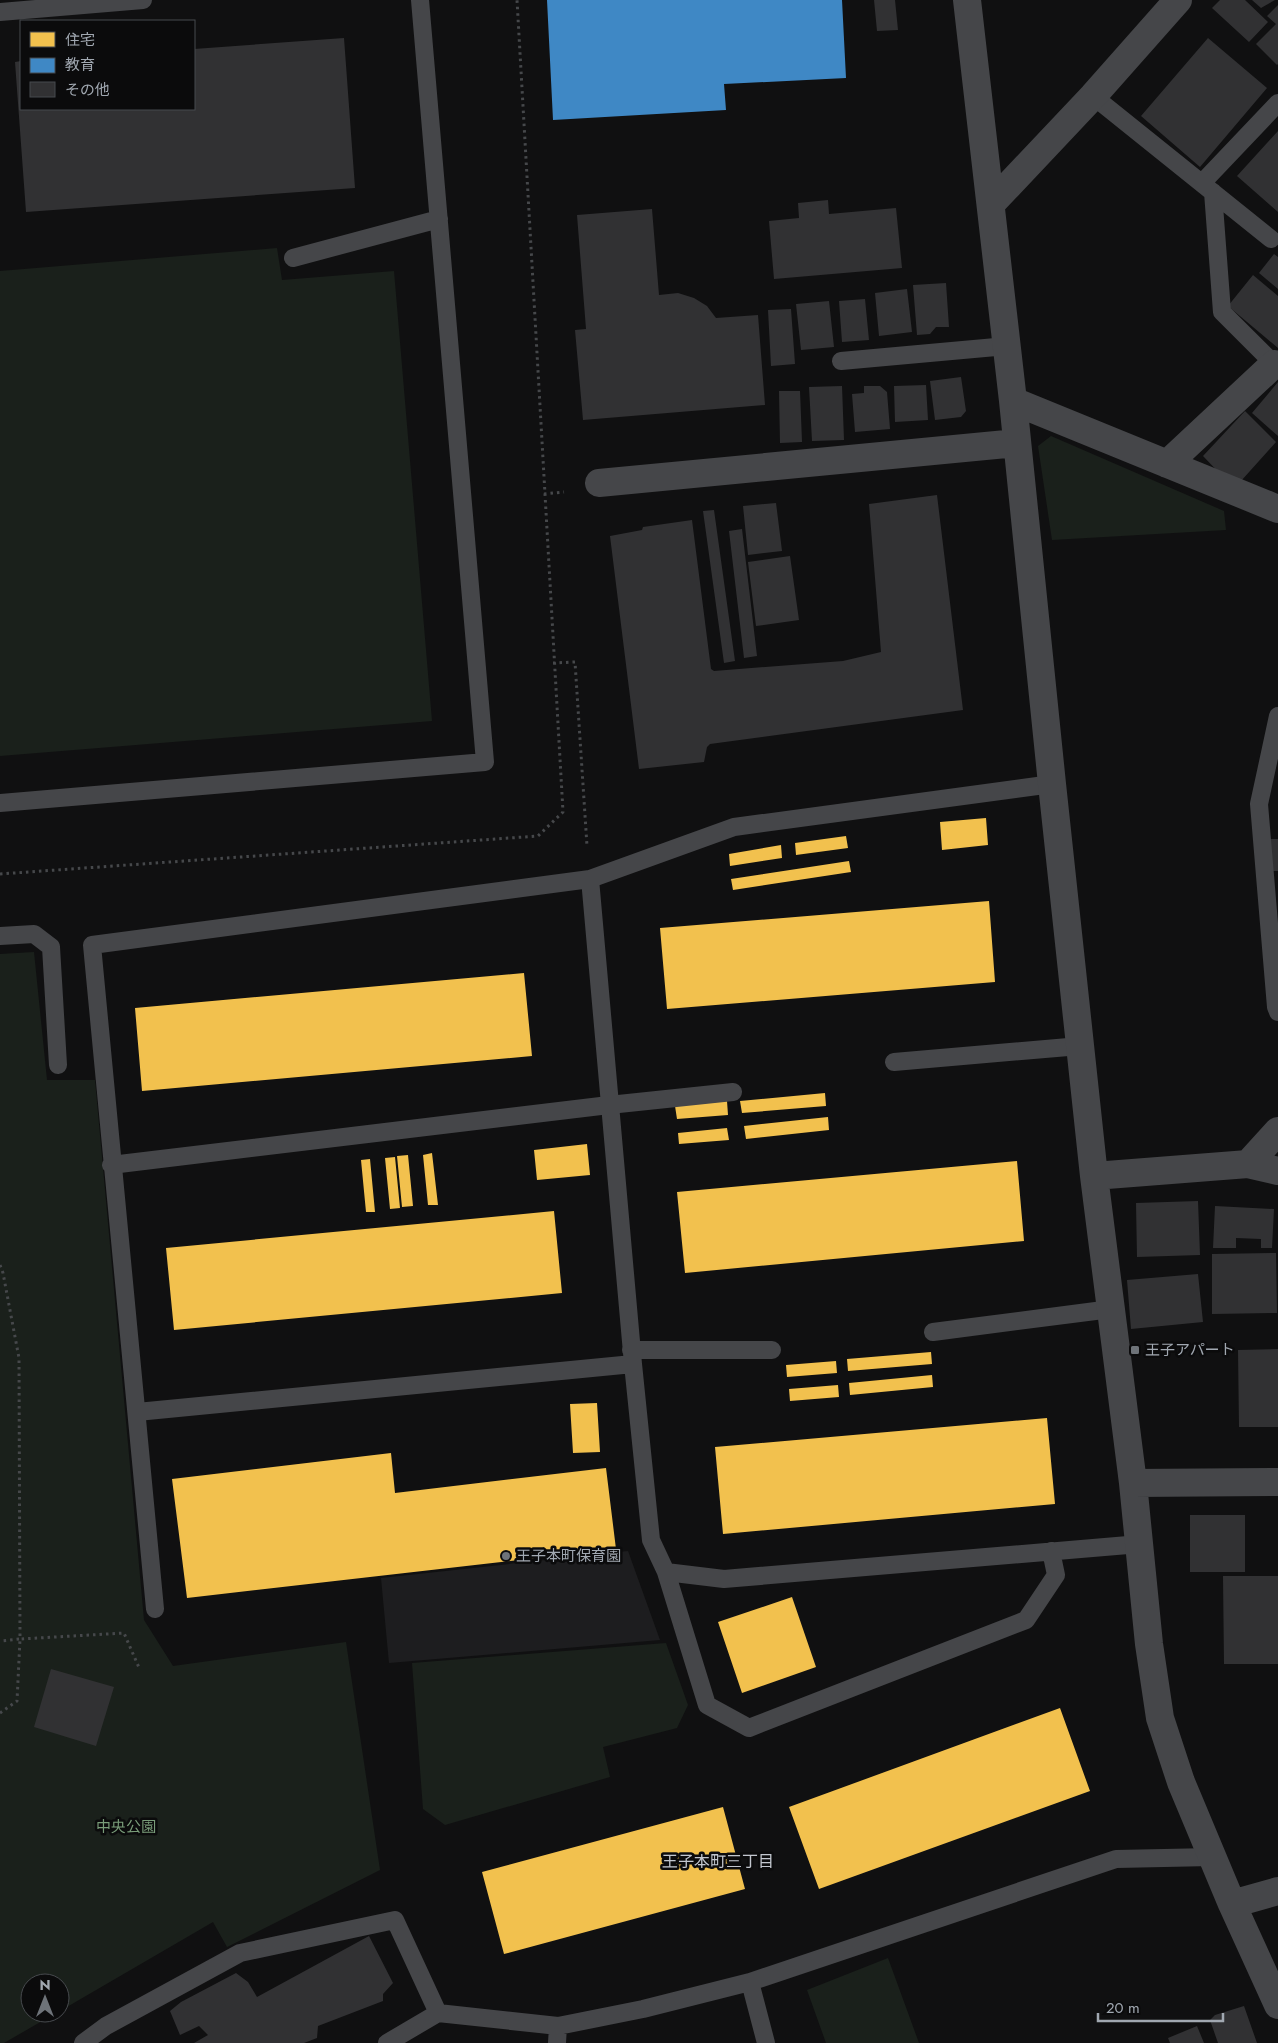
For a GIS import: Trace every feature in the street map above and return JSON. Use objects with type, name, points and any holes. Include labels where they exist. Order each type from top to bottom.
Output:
[{"type":"street","points":[[967,0],[1014,401],[1052,784],[1094,1176],[1133,1484],[1149,1644],[1160,1718],[1181,1782],[1232,1904],[1275,1992]]},
{"type":"street","points":[[992,204],[1093,96],[1178,0]]},
{"type":"street","points":[[1167,464],[1276,363]]},
{"type":"street","points":[[1014,401],[1278,509]]},
{"type":"street","points":[[599,483],[1018,443]]},
{"type":"street","points":[[1248,1164],[1278,1130]]},
{"type":"street","points":[[1094,1176],[1248,1164],[1278,1171]]},
{"type":"street","points":[[1133,1484],[1278,1482]]},
{"type":"street","points":[[1232,1904],[1278,1891]]},
{"type":"lane","points":[[0,12],[143,0]]},
{"type":"lane","points":[[0,803],[485,762],[420,0]]},
{"type":"lane","points":[[1093,96],[1271,239]]},
{"type":"lane","points":[[1276,363],[1222,312],[1207,187],[1278,103]]},
{"type":"lane","points":[[293,258],[439,219]]},
{"type":"lane","points":[[841,362],[1007,346]]},
{"type":"lane","points":[[1278,716],[1259,804],[1276,1007],[1278,1012]]},
{"type":"lane","points":[[155,1609],[137,1412],[111,1165],[92,945],[590,880],[734,827],[1052,784]]},
{"type":"lane","points":[[590,880],[632,1357],[651,1540],[666,1572],[706,1705],[749,1728],[1026,1620],[1056,1575],[1051,1551]]},
{"type":"lane","points":[[0,936],[34,934],[51,947],[58,1065]]},
{"type":"lane","points":[[894,1062],[1080,1046]]},
{"type":"lane","points":[[111,1165],[732,1092]]},
{"type":"lane","points":[[933,1332],[1111,1309]]},
{"type":"lane","points":[[137,1412],[632,1357],[772,1350]]},
{"type":"lane","points":[[666,1572],[724,1579],[1140,1544]]},
{"type":"lane","points":[[387,2043],[438,2013],[558,2035],[643,2009],[750,1982],[1116,1859],[1212,1856]]},
{"type":"lane","points":[[83,2043],[106,2026],[240,1953],[394,1920],[438,2013]]},
{"type":"lane","points":[[750,1982],[766,2043]]},
{"type":"path","points":[[0,874],[538,836],[563,812],[553,663],[517,0]]},
{"type":"path","points":[[553,663],[575,662],[590,880]]},
{"type":"path","points":[[0,1265],[19,1358],[20,1639],[17,1701],[0,1713]]},
{"type":"path","points":[[0,1641],[124,1633],[140,1670]]},
{"type":"shaded area","points":[[628,1551],[660,1640],[389,1663],[381,1578]]},
{"type":"green space","points":[[277,248],[282,280],[394,271],[432,721],[0,756],[0,271]]},
{"type":"green space","points":[[1051,436],[1224,511],[1226,530],[1052,540],[1038,446]]},
{"type":"green space","name":"中央公園","points":[[34,952],[47,1080],[95,1080],[144,1620],[173,1666],[346,1642],[380,1870],[227,1947],[213,1922],[70,2005],[70,1973],[20,1973],[20,2023],[39,2023],[4,2043],[0,2043],[0,954]]},
{"type":"green space","points":[[666,1643],[688,1705],[677,1728],[603,1747],[610,1777],[445,1825],[423,1809],[412,1663]]},
{"type":"green space","points":[[888,1958],[919,2043],[826,2043],[807,1990]]},
{"type":"building: 住宅","points":[[986,818],[988,845],[942,850],[940,822]]},
{"type":"building: 住宅","points":[[846,836],[848,848],[796,855],[795,843]]},
{"type":"building: 住宅","points":[[781,845],[782,858],[730,866],[729,854]]},
{"type":"building: 住宅","points":[[849,861],[851,872],[733,890],[731,879]]},
{"type":"building: 住宅","points":[[989,901],[995,982],[667,1009],[660,928]]},
{"type":"building: 住宅","points":[[524,973],[532,1056],[142,1091],[135,1008]]},
{"type":"building: 住宅","points":[[825,1093],[826,1106],[742,1113],[740,1101]]},
{"type":"building: 住宅","points":[[727,1101],[728,1115],[677,1119],[675,1106]]},
{"type":"building: 住宅","points":[[828,1117],[829,1130],[746,1139],[744,1126]]},
{"type":"building: 住宅","points":[[727,1128],[729,1140],[679,1144],[678,1133]]},
{"type":"building: 住宅","points":[[587,1144],[590,1175],[537,1180],[534,1150]]},
{"type":"building: 住宅","points":[[432,1153],[438,1205],[428,1205],[423,1155]]},
{"type":"building: 住宅","points":[[408,1155],[413,1206],[402,1207],[397,1156]]},
{"type":"building: 住宅","points":[[395,1157],[400,1208],[390,1209],[385,1158]]},
{"type":"building: 住宅","points":[[370,1159],[375,1212],[366,1212],[361,1160]]},
{"type":"building: 住宅","points":[[1017,1161],[1024,1241],[685,1273],[677,1192]]},
{"type":"building: 住宅","points":[[554,1211],[562,1293],[174,1330],[166,1248]]},
{"type":"building: 住宅","points":[[931,1352],[932,1364],[848,1371],[847,1359]]},
{"type":"building: 住宅","points":[[836,1361],[837,1373],[787,1377],[786,1365]]},
{"type":"building: 住宅","points":[[932,1375],[933,1387],[850,1395],[849,1383]]},
{"type":"building: 住宅","points":[[838,1385],[839,1397],[790,1401],[789,1389]]},
{"type":"building: 住宅","points":[[597,1403],[600,1452],[573,1453],[570,1404]]},
{"type":"building: 住宅","points":[[1047,1418],[1055,1504],[723,1534],[715,1447]]},
{"type":"building: 住宅","points":[[391,1453],[395,1493],[606,1468],[616,1549],[187,1598],[172,1479]]},
{"type":"building: 住宅","points":[[792,1597],[816,1667],[742,1693],[718,1622]]},
{"type":"building: 住宅","points":[[1060,1708],[1090,1791],[819,1889],[789,1807]]},
{"type":"building: 住宅","points":[[723,1807],[745,1889],[504,1954],[482,1872]]},
{"type":"building: 教育","points":[[547,0],[842,0],[846,78],[724,84],[726,110],[553,120]]},
{"type":"building: その他","points":[[874,0],[895,0],[898,30],[877,31]]},
{"type":"building: その他","points":[[1220,0],[1245,0],[1268,22],[1249,42],[1212,8]]},
{"type":"building: その他","points":[[1252,0],[1275,0],[1261,8]]},
{"type":"building: その他","points":[[1278,5],[1277,65],[1256,44],[1276,24],[1267,16]]},
{"type":"building: その他","points":[[344,38],[355,188],[26,212],[15,62],[20,61],[20,110],[195,110],[195,49]]},
{"type":"building: その他","points":[[1208,38],[1267,88],[1200,167],[1141,116]]},
{"type":"building: その他","points":[[1278,131],[1278,212],[1237,176]]},
{"type":"building: その他","points":[[828,200],[829,214],[896,208],[902,268],[774,279],[769,221],[799,218],[798,203]]},
{"type":"building: その他","points":[[652,209],[659,295],[678,293],[694,298],[707,306],[716,318],[758,315],[765,405],[583,420],[575,330],[586,329],[577,215]]},
{"type":"building: その他","points":[[1274,254],[1278,257],[1278,289],[1259,273]]},
{"type":"building: その他","points":[[1253,275],[1278,296],[1278,348],[1228,306]]},
{"type":"building: その他","points":[[946,283],[949,327],[936,327],[930,334],[917,335],[913,285]]},
{"type":"building: その他","points":[[907,289],[912,332],[879,336],[875,293]]},
{"type":"building: その他","points":[[865,299],[869,340],[842,342],[839,301]]},
{"type":"building: その他","points":[[829,301],[834,347],[801,350],[796,304]]},
{"type":"building: その他","points":[[791,309],[795,364],[771,366],[768,310]]},
{"type":"building: その他","points":[[961,377],[966,411],[961,417],[935,420],[930,381]]},
{"type":"building: その他","points":[[1278,382],[1278,436],[1252,413]]},
{"type":"building: その他","points":[[926,385],[928,420],[895,422],[894,386]]},
{"type":"building: その他","points":[[842,386],[844,440],[812,441],[809,387]]},
{"type":"building: その他","points":[[864,386],[880,386],[887,392],[890,429],[855,432],[852,394],[864,393]]},
{"type":"building: その他","points":[[779,391],[800,391],[802,442],[780,443]]},
{"type":"building: その他","points":[[1245,411],[1276,442],[1241,481],[1225,479],[1203,456]]},
{"type":"building: その他","points":[[937,495],[963,710],[710,744],[707,747],[704,762],[639,769],[610,536],[642,530],[643,527],[692,520],[711,669],[714,671],[843,661],[881,652],[869,504]]},
{"type":"building: その他","points":[[776,503],[782,551],[748,555],[743,506]]},
{"type":"building: その他","points":[[714,510],[735,661],[724,663],[703,511]]},
{"type":"building: その他","points":[[742,529],[757,656],[744,658],[729,531]]},
{"type":"building: その他","points":[[790,556],[799,620],[756,626],[748,562]]},
{"type":"building: その他","points":[[1271,839],[1278,839],[1278,871],[1271,871]]},
{"type":"building: その他","points":[[1198,1201],[1200,1255],[1137,1257],[1136,1203]]},
{"type":"building: その他","points":[[1215,1206],[1274,1209],[1272,1248],[1261,1248],[1261,1239],[1236,1238],[1236,1248],[1213,1248]]},
{"type":"building: その他","points":[[1276,1253],[1277,1313],[1212,1314],[1212,1254]]},
{"type":"building: その他","points":[[1198,1274],[1203,1322],[1131,1329],[1127,1280]]},
{"type":"building: その他","points":[[1278,1349],[1278,1427],[1239,1427],[1238,1350]]},
{"type":"building: その他","points":[[1190,1515],[1245,1515],[1245,1572],[1190,1572]]},
{"type":"building: その他","points":[[1223,1576],[1278,1576],[1278,1664],[1224,1664]]},
{"type":"building: その他","points":[[51,1669],[114,1687],[96,1746],[34,1727]]},
{"type":"building: その他","points":[[369,1936],[393,1983],[383,1994],[383,2001],[318,2026],[317,2038],[304,2043],[194,2043],[208,2035],[199,2026],[180,2035],[170,2011],[181,2002],[236,1973],[248,1982],[257,1997]]},
{"type":"building: その他","points":[[1244,2006],[1257,2043],[1218,2043],[1210,2020],[1215,2015]]},
{"type":"building: その他","points":[[1197,2026],[1204,2043],[1170,2043],[1168,2038]]},
{"type":"place","name":"王子アパート","points":[[1135,1350]]},
{"type":"place","name":"王子本町保育園","points":[[506,1556]]},
{"type":"district","name":"王子本町三丁目","points":[[718,1861]]}]
